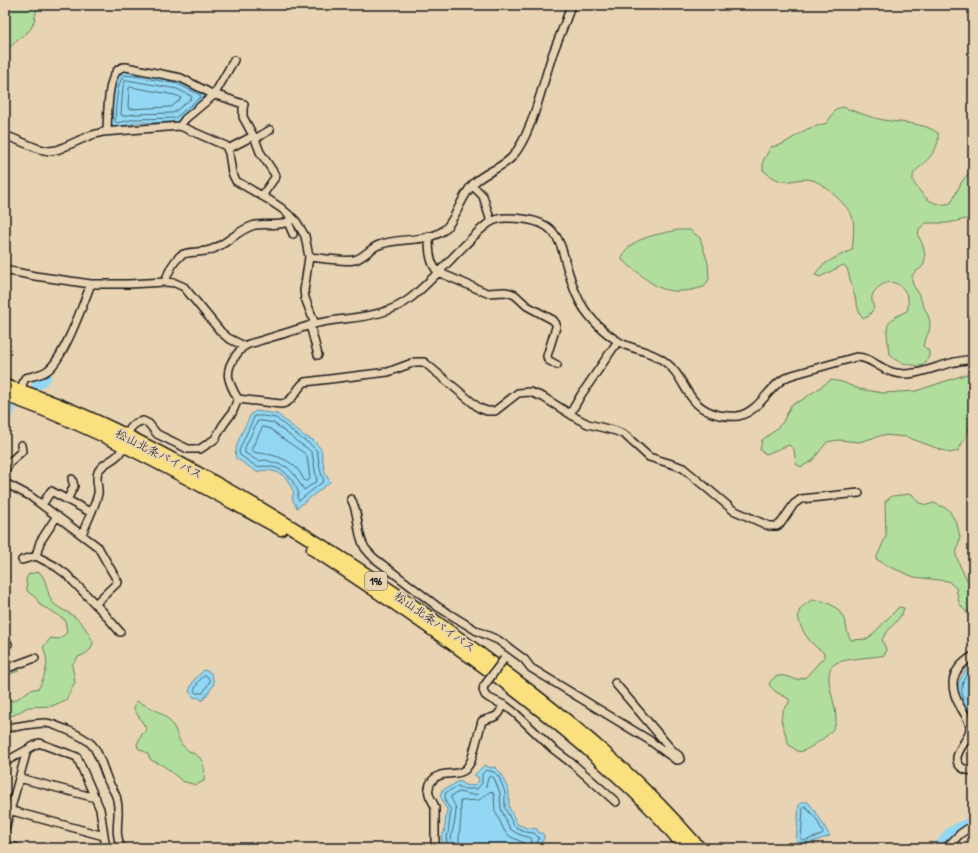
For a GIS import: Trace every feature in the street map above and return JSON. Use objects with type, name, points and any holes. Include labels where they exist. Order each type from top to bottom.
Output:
[{"type":"highway","name":"松山北条バイパス","points":[[6,396],[20,391],[222,487],[342,558],[431,616],[530,691],[613,760],[669,814],[699,848]]},
{"type":"highway","name":"松山北条バイパス","points":[[6,396],[125,440]]},
{"type":"highway","name":"松山北条バイパス","points":[[431,616],[642,798],[669,827],[685,848]]},
{"type":"street","points":[[309,257],[352,260],[362,257],[379,245],[429,236],[439,233],[448,225],[460,202],[479,177],[506,162],[511,158],[521,144],[571,5]]},
{"type":"street","points":[[180,126],[185,119],[214,95],[234,60]]},
{"type":"street","points":[[107,131],[110,87],[115,72],[118,68],[122,67],[181,78],[214,95],[244,104],[243,117],[260,152],[276,176],[262,196]]},
{"type":"street","points":[[5,135],[39,149],[49,151],[57,150],[89,136],[107,131],[180,126],[226,146],[228,149],[232,173],[236,181],[270,200],[290,220],[293,234]]},
{"type":"street","points":[[228,149],[270,130]]},
{"type":"street","points":[[472,185],[483,196],[491,222]]},
{"type":"street","points":[[238,399],[231,388],[229,368],[234,358],[244,346],[312,325],[378,314],[392,309],[411,298],[476,233],[497,219],[507,218],[538,222],[553,232],[562,248],[579,300],[593,319],[624,344],[657,356],[666,362],[676,373],[695,403],[714,414],[737,416],[746,413],[756,406],[776,385],[784,379],[792,375],[856,357],[869,359],[883,369],[898,374],[916,372],[973,359]]},
{"type":"street","points":[[165,282],[176,260],[184,253],[198,253],[218,247],[235,235],[253,226],[290,220],[296,221],[305,236],[309,257],[304,291],[305,298],[312,314],[312,325],[318,355]]},
{"type":"street","points":[[429,236],[431,259],[435,269],[438,272],[488,293],[505,292],[515,295],[527,306],[553,320],[556,324],[556,328],[547,356],[548,360],[557,365]]},
{"type":"street","points":[[5,270],[91,284],[175,283],[184,287],[221,332],[228,338],[244,346]]},
{"type":"street","points":[[20,391],[25,378],[47,372],[54,365],[68,339],[91,284]]},
{"type":"street","points":[[570,414],[618,340]]},
{"type":"street","points":[[238,399],[286,404],[299,386],[305,382],[388,372],[415,362],[424,362],[472,404],[487,411],[495,411],[518,393],[530,392],[543,397],[588,424],[616,431],[625,435],[649,457],[683,468],[733,510],[769,526],[777,526],[781,523],[794,504],[801,498],[859,493]]},
{"type":"street","points":[[82,534],[98,493],[96,482],[99,471],[102,466],[118,454],[133,425],[137,422],[143,421],[149,424],[157,434],[188,449],[200,449],[215,439],[222,425],[232,413],[238,399]]},
{"type":"street","points":[[5,471],[10,462],[22,451],[22,445]]},
{"type":"street","points":[[67,500],[74,486],[72,479]]},
{"type":"street","points":[[5,483],[30,496],[82,534],[102,552],[118,582],[95,604]]},
{"type":"street","points":[[42,505],[51,491],[67,500],[74,502],[90,512]]},
{"type":"street","points":[[351,499],[355,508],[361,539],[365,548],[431,616],[477,631],[498,640],[524,659],[531,668],[642,736],[678,760],[680,758],[679,756],[671,749],[615,684]]},
{"type":"street","points":[[36,556],[40,542],[57,516]]},
{"type":"street","points":[[22,560],[36,556],[55,566],[66,574],[120,632]]},
{"type":"street","points":[[512,650],[484,686],[483,690],[485,695],[503,704],[616,802]]},
{"type":"street","points":[[973,656],[961,664],[954,675],[953,688],[956,699],[967,718],[970,727],[958,755],[957,761],[960,766],[965,769],[970,771],[973,770]]},
{"type":"street","points":[[5,669],[36,658]]},
{"type":"street","points":[[435,848],[435,808],[429,794],[431,782],[440,775],[463,771],[468,766],[473,754],[482,721],[496,718],[499,715],[503,704]]},
{"type":"street","points":[[5,728],[39,723],[52,724],[81,736],[90,742],[99,754],[106,777],[117,798],[117,836],[121,848]]},
{"type":"street","points":[[5,762],[39,743],[77,757],[100,809],[106,848]]},
{"type":"street","points":[[5,829],[7,810],[19,778],[26,750]]},
{"type":"street","points":[[19,778],[96,798]]},
{"type":"street","points":[[7,810],[104,836]]},
{"type":"street","points":[[946,848],[973,825]]},
{"type":"street","points":[[5,845],[17,848]]},
{"type":"green space","points":[[5,5],[38,5],[30,29],[5,50]]},
{"type":"green space","points":[[843,107],[878,119],[919,125],[932,129],[938,133],[934,152],[914,172],[913,175],[914,184],[922,194],[937,204],[951,203],[961,183],[973,167],[973,220],[966,219],[948,223],[926,223],[919,229],[918,236],[922,243],[925,261],[921,268],[914,273],[912,281],[930,322],[929,331],[923,346],[929,351],[929,356],[924,365],[910,365],[900,362],[892,357],[889,351],[887,328],[889,323],[895,317],[907,311],[908,305],[906,292],[898,284],[892,282],[886,283],[879,287],[872,296],[874,308],[868,317],[863,318],[859,312],[847,268],[843,265],[820,277],[815,275],[826,263],[852,250],[854,233],[853,219],[846,206],[835,195],[817,182],[807,179],[783,181],[772,177],[763,170],[763,161],[771,147],[783,144],[807,129],[827,123],[836,109]]},
{"type":"green space","points":[[678,230],[690,230],[700,238],[708,263],[709,279],[704,287],[677,291],[667,290],[650,282],[622,260],[629,247],[636,242],[653,235]]},
{"type":"green space","points":[[973,372],[971,422],[958,451],[950,453],[907,437],[883,435],[859,442],[839,440],[827,442],[812,461],[801,467],[796,464],[794,449],[789,445],[766,454],[760,450],[762,440],[783,422],[791,405],[802,400],[831,380],[842,382],[859,389],[883,393],[916,391]]},
{"type":"green space","points":[[912,494],[919,503],[927,505],[934,503],[948,509],[957,524],[960,537],[956,555],[972,589],[973,612],[966,612],[959,603],[956,588],[948,581],[914,577],[890,567],[876,559],[886,536],[885,502],[892,496]]},
{"type":"green space","points":[[39,572],[44,578],[53,603],[79,620],[93,642],[91,649],[78,657],[72,665],[75,682],[66,700],[52,706],[28,707],[14,715],[5,717],[5,699],[14,701],[30,690],[39,688],[44,677],[47,663],[43,647],[51,638],[60,639],[67,632],[65,620],[52,611],[41,606],[36,598],[27,591],[26,579],[29,574]]},
{"type":"green space","points":[[813,600],[830,604],[838,610],[844,619],[851,640],[868,639],[899,607],[904,608],[900,617],[882,640],[886,649],[885,655],[841,661],[836,663],[831,668],[829,683],[836,720],[834,727],[823,739],[809,748],[799,752],[789,745],[781,720],[783,710],[789,703],[789,699],[776,692],[769,685],[777,676],[785,676],[797,680],[806,677],[824,657],[824,653],[813,644],[807,636],[802,628],[798,616],[801,608]]},
{"type":"green space","points":[[15,661],[20,665],[19,671],[12,673],[5,681],[5,666],[8,662]]},
{"type":"green space","points":[[136,701],[162,714],[170,722],[174,727],[182,745],[201,759],[204,768],[204,781],[196,785],[182,781],[164,766],[151,760],[147,753],[138,748],[137,744],[142,734],[147,730],[134,709]]},
{"type":"water","points":[[123,71],[180,80],[207,94],[207,97],[177,122],[135,123],[116,127],[111,124],[114,85],[119,73]]},
{"type":"water","points":[[256,411],[277,414],[304,436],[313,440],[321,449],[325,473],[330,482],[297,508],[292,498],[294,492],[286,478],[276,472],[268,470],[257,472],[236,458],[236,447],[240,436],[251,414]]},
{"type":"water","points":[[969,667],[973,667],[973,705],[966,708],[959,697],[958,687],[959,682]]},
{"type":"water","points":[[204,670],[211,673],[214,682],[213,686],[203,700],[201,700],[199,697],[193,697],[189,691],[194,680]]},
{"type":"water","points":[[485,765],[491,768],[495,767],[503,776],[509,791],[509,807],[517,824],[527,828],[537,829],[539,833],[544,835],[544,839],[538,848],[444,848],[441,836],[444,833],[447,809],[440,796],[442,790],[458,781],[459,783],[461,781],[464,785],[474,786],[479,781],[478,777],[474,775]]},
{"type":"water","points":[[803,802],[808,802],[830,836],[800,846],[796,844],[799,805]]},
{"type":"waterway","points":[[37,385],[46,377]]},
{"type":"waterway","points":[[5,415],[10,410]]},
{"type":"waterway","points":[[968,703],[973,712]]},
{"type":"waterway","points":[[939,848],[950,833],[973,821]]}]
